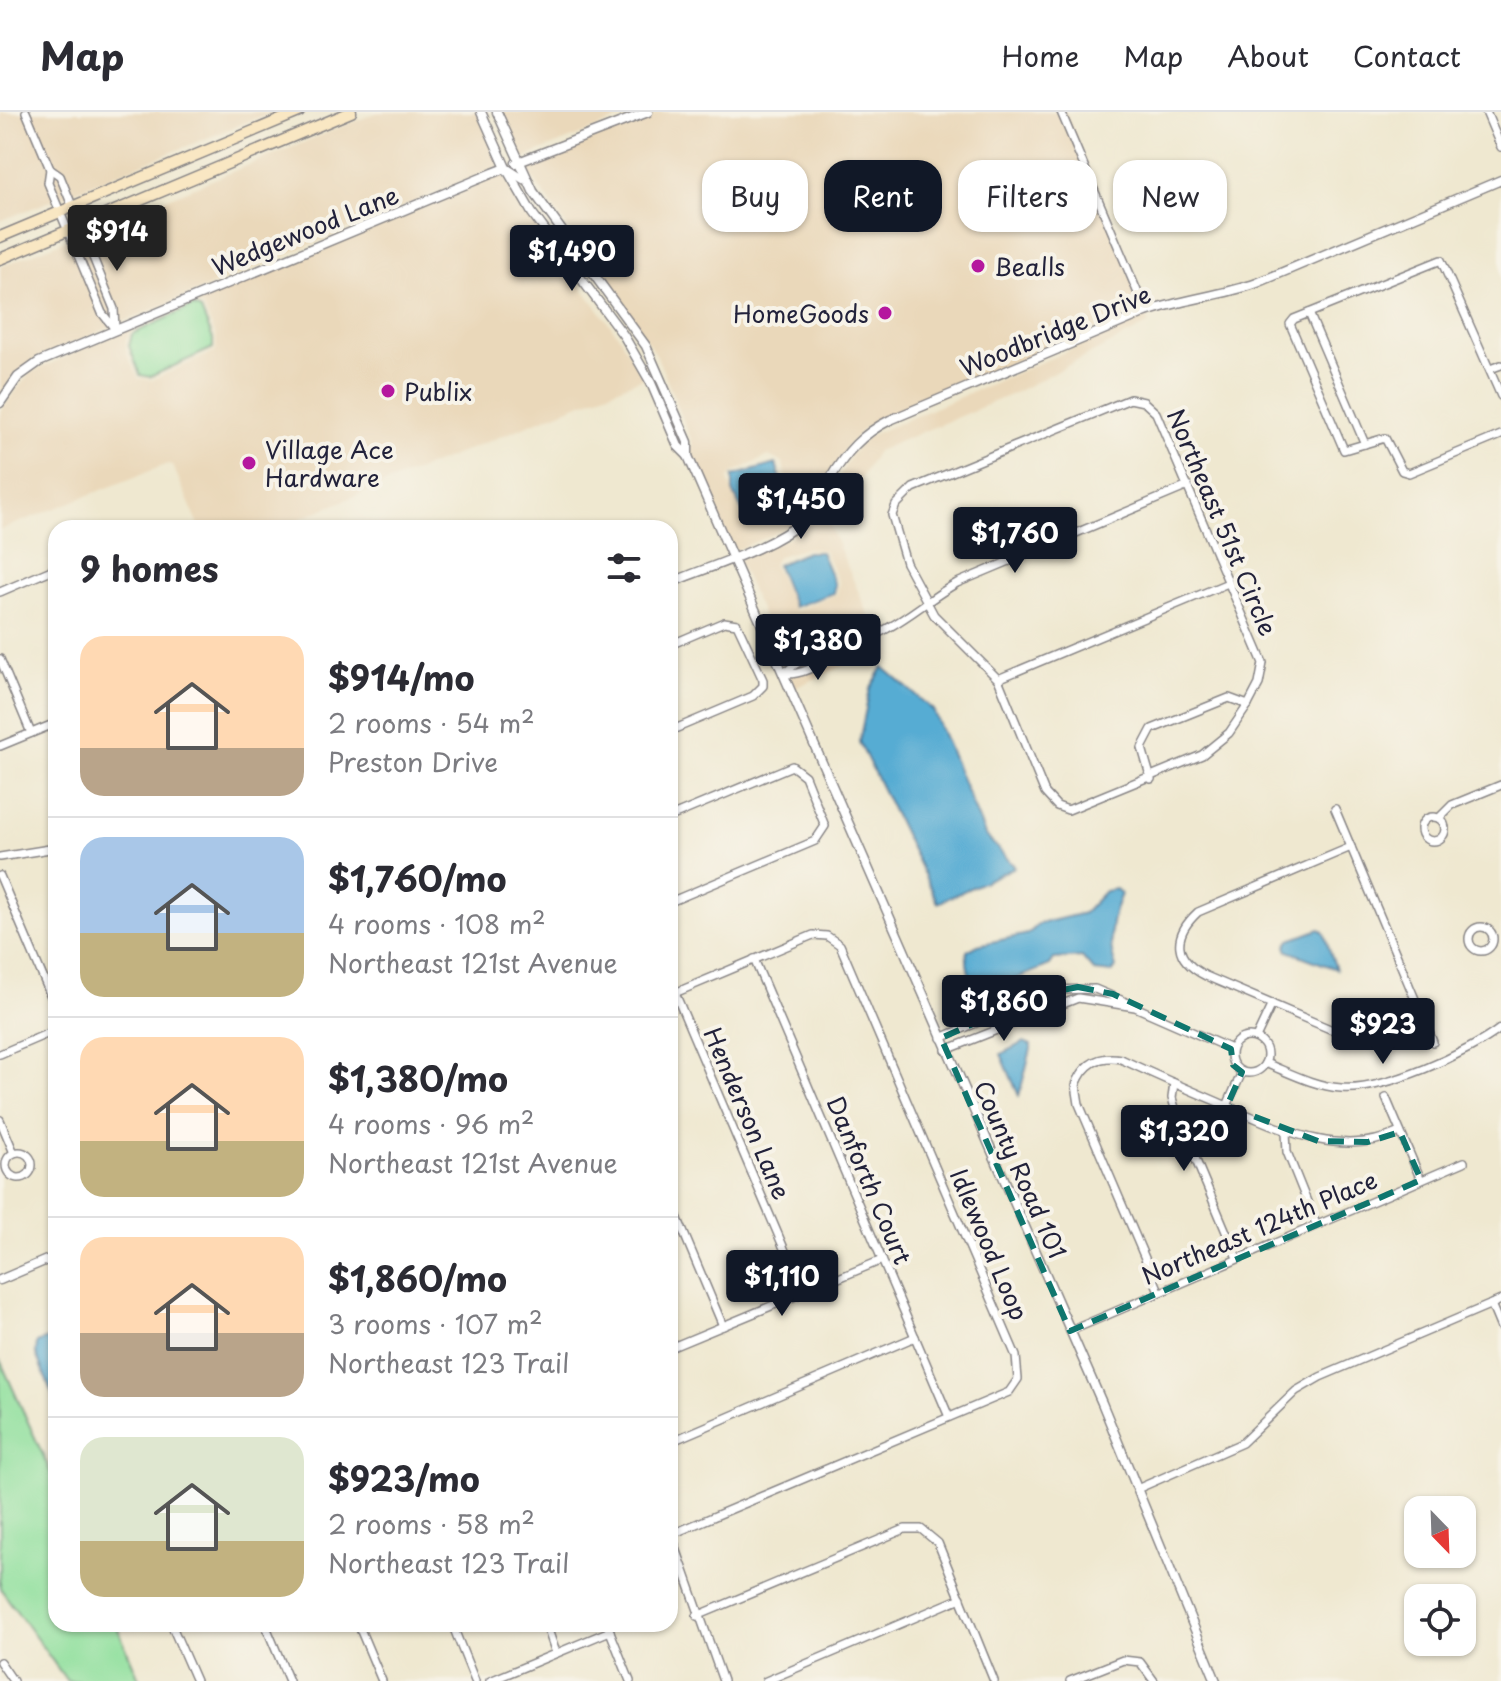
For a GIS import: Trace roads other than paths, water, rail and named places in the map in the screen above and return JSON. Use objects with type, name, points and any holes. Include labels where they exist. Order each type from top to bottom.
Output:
[{"type":"main road","points":[[0,259],[351,112]]},
{"type":"main road","points":[[0,237],[295,113]]},
{"type":"street","points":[[26,112],[50,169],[48,183],[102,313],[115,329]]},
{"type":"street","name":"County Road 101","points":[[481,112],[506,168],[532,213],[642,366],[678,446],[688,456],[1070,1331],[1216,1681]]},
{"type":"street","name":"County Road 101","points":[[497,112],[533,191],[654,360],[688,442],[688,456]]},
{"type":"street","points":[[495,144],[519,164],[648,112]]},
{"type":"street","points":[[1061,112],[1146,312]]},
{"type":"street","points":[[1486,112],[1501,147]]},
{"type":"street","points":[[506,168],[519,175],[533,191]]},
{"type":"street","name":"Wedgewood Lane","points":[[0,403],[27,369],[115,329],[506,168]]},
{"type":"street","points":[[50,169],[60,176],[81,226],[114,309],[115,329]]},
{"type":"street","name":"Woodbridge Drive","points":[[678,580],[784,534],[805,520],[821,501],[848,451],[867,432],[1146,312],[1182,299],[1237,291],[1501,180]]},
{"type":"street","points":[[1501,396],[1441,260],[1309,313],[1290,324],[1341,448],[1348,451],[1381,438],[1388,439],[1402,471],[1409,473],[1501,435]]},
{"type":"street","points":[[583,281],[594,273]]},
{"type":"street","points":[[1309,313],[1365,444]]},
{"type":"street","points":[[642,366],[654,360]]},
{"type":"street","points":[[1490,369],[1501,365]]},
{"type":"street","name":"Northeast 51st Circle","points":[[1137,399],[1152,406],[1188,486],[1263,663],[1259,684],[1229,733],[1202,755],[1077,809],[1057,806],[1045,793],[998,679],[944,627],[925,601],[903,554],[892,515],[903,496],[926,482],[1086,415],[1137,399]]},
{"type":"street","points":[[785,674],[791,666],[828,651],[838,652],[891,627],[925,601],[957,583],[1188,486]]},
{"type":"street","points":[[0,592],[48,571]]},
{"type":"street","points":[[998,679],[1228,583]]},
{"type":"street","points":[[678,642],[724,622],[737,624],[763,680],[763,686],[753,696],[678,728]]},
{"type":"street","points":[[0,659],[31,733]]},
{"type":"street","points":[[1151,779],[1142,748],[1152,729],[1229,698],[1248,705]]},
{"type":"street","points":[[0,746],[48,726]]},
{"type":"street","points":[[678,814],[792,766],[805,776],[825,826],[815,841],[678,899]]},
{"type":"street","points":[[1439,818],[1452,805],[1501,785]]},
{"type":"street","points":[[1335,809],[1433,1042]]},
{"type":"street","points":[[1351,847],[1198,912],[1184,924],[1180,939],[1181,953],[1191,969],[1330,1029],[1357,1031],[1419,1008]]},
{"type":"street","points":[[0,857],[48,849]]},
{"type":"street","points":[[0,876],[48,989]]},
{"type":"street","name":"Idlewood Loop","points":[[678,992],[813,935],[834,939],[845,952],[1019,1364],[1018,1379],[1009,1392],[678,1531]]},
{"type":"street","name":"Danforth Court","points":[[754,959],[949,1417]]},
{"type":"street","points":[[941,1038],[1053,990],[1095,989],[1231,1049]]},
{"type":"street","points":[[946,1050],[1078,998],[1135,1007]]},
{"type":"street","points":[[1256,1038],[1272,1004]]},
{"type":"street","name":"Henderson Lane","points":[[678,1006],[803,1293]]},
{"type":"street","points":[[1265,1063],[1322,1085],[1343,1089],[1367,1087],[1450,1056],[1501,1028]]},
{"type":"street","points":[[0,1054],[48,1033]]},
{"type":"street","points":[[1256,1038],[1265,1046],[1265,1063],[1253,1073],[1242,1072],[1233,1065],[1231,1049],[1239,1040],[1256,1038]]},
{"type":"street","points":[[1159,1291],[1079,1104],[1076,1085],[1091,1063],[1111,1057],[1286,1132],[1318,1141],[1345,1143],[1382,1139],[1400,1132]]},
{"type":"street","points":[[1227,1106],[1242,1072]]},
{"type":"street","points":[[1174,1083],[1172,1098],[1177,1115],[1237,1258]]},
{"type":"street","points":[[1386,1098],[1421,1180]]},
{"type":"street","points":[[0,1120],[14,1153]]},
{"type":"street","points":[[1286,1132],[1287,1152],[1316,1224]]},
{"type":"street","name":"Northeast 124th Place","points":[[1070,1331],[1464,1162]]},
{"type":"street","points":[[678,1219],[723,1326]]},
{"type":"street","points":[[0,1280],[48,1259]]},
{"type":"street","points":[[678,1345],[882,1260]]},
{"type":"street","points":[[1137,1489],[1242,1443],[1309,1383],[1501,1300]]},
{"type":"street","points":[[1491,1304],[1501,1328]]},
{"type":"street","points":[[678,1439],[915,1337]]},
{"type":"street","points":[[697,1616],[914,1528],[928,1532],[938,1543],[994,1681]]},
{"type":"street","points":[[678,1558],[723,1681]]},
{"type":"street","points":[[766,1681],[961,1598]]},
{"type":"street","points":[[175,1632],[196,1681]]},
{"type":"street","points":[[268,1632],[289,1681]]},
{"type":"street","points":[[361,1632],[382,1681]]},
{"type":"street","points":[[455,1632],[475,1681]]},
{"type":"street","points":[[549,1632],[556,1653]]},
{"type":"street","points":[[490,1681],[598,1632]]},
{"type":"street","points":[[610,1632],[630,1681]]},
{"type":"street","points":[[1070,1681],[1123,1660],[1140,1662],[1154,1681]]},
{"type":"street","points":[[0,1662],[13,1681]]},
{"type":"water","points":[[776,464],[787,497],[764,518],[746,518],[733,492],[733,476]]},
{"type":"water","points":[[807,552],[821,552],[835,585],[833,593],[794,607],[777,565]]},
{"type":"water","points":[[883,667],[933,710],[985,835],[1015,867],[938,903],[859,742],[870,689]]},
{"type":"water","points":[[1116,889],[1121,894],[1111,930],[1111,949],[1116,967],[1112,973],[1094,971],[1082,957],[1054,959],[1050,965],[986,991],[972,980],[967,951],[978,945],[1028,934],[1039,924],[1084,913],[1105,891]]},
{"type":"water","points":[[1320,929],[1336,969],[1288,951],[1286,946],[1290,940]]},
{"type":"water","points":[[1024,1042],[1031,1045],[1031,1049],[1019,1096],[1001,1054]]},
{"type":"water","points":[[48,1339],[48,1383],[36,1354],[37,1343]]},
{"type":"place","name":"Bealls","points":[[978,266]]},
{"type":"place","name":"HomeGoods","points":[[885,313]]},
{"type":"place","name":"Publix","points":[[388,391]]},
{"type":"place","name":"Village Ace Hardware","points":[[249,463]]}]
